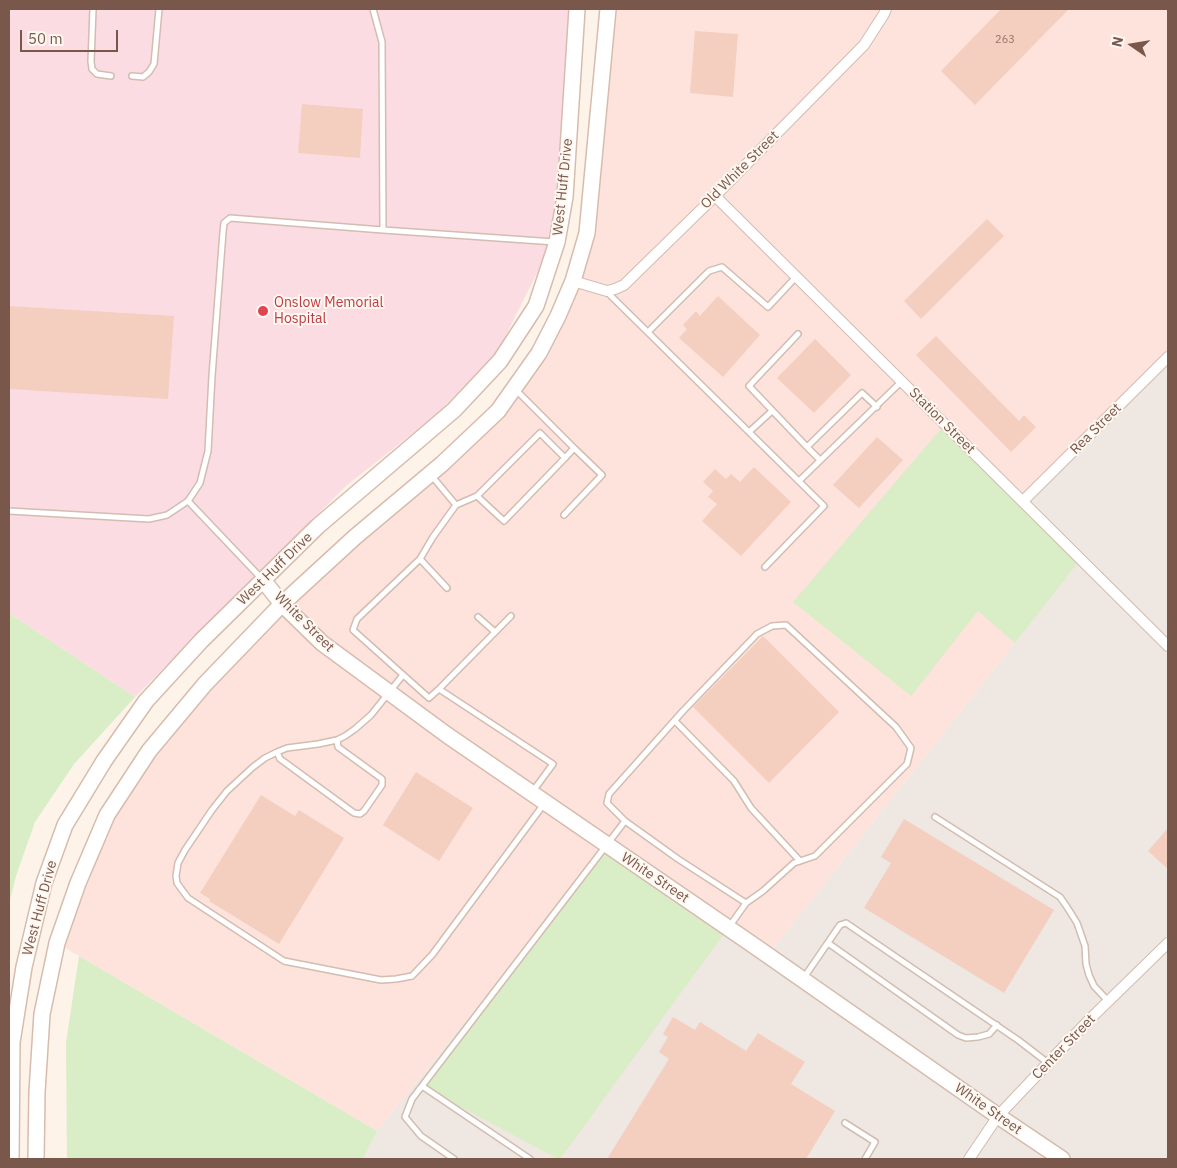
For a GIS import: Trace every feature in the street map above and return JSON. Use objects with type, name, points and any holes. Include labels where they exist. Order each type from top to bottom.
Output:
[{"type":"street","name":"West Huff Drive","points":[[11,1159],[12,1042],[24,967],[44,883],[65,825],[104,761],[146,701],[201,641],[318,526],[454,410],[500,361],[536,306],[557,242],[565,197],[577,9]]},
{"type":"street","name":"West Huff Drive","points":[[36,1159],[37,1092],[42,1014],[57,943],[78,882],[107,815],[149,751],[205,684],[282,604],[498,412],[539,352],[558,316],[573,280],[587,233],[608,9]]},
{"type":"street","name":"Old White Street","points":[[607,291],[615,290],[624,285],[864,46],[886,9]]},
{"type":"street","name":"Station Street","points":[[715,196],[1168,646]]},
{"type":"street","points":[[573,280],[607,291]]},
{"type":"street","name":"Rea Street","points":[[1023,501],[1168,357]]},
{"type":"street","name":"White Street","points":[[263,580],[282,604],[322,644],[389,693],[447,735],[1062,1159]]},
{"type":"street","name":"Center Street","points":[[970,1159],[998,1116],[1088,1021],[1168,943]]},
{"type":"lane","points":[[93,9],[92,69],[97,74],[111,76]]},
{"type":"lane","points":[[132,76],[143,77],[154,64],[159,9]]},
{"type":"lane","points":[[372,9],[382,42],[383,230]]},
{"type":"lane","points":[[9,511],[149,519],[167,515],[188,501],[200,483],[208,451],[223,232],[224,223],[230,218],[557,242]]},
{"type":"lane","points":[[648,332],[709,271],[722,267],[768,307],[797,276]]},
{"type":"lane","points":[[607,291],[824,506],[765,567]]},
{"type":"lane","points":[[798,334],[749,386],[820,460]]},
{"type":"lane","points":[[799,481],[902,381]]},
{"type":"lane","points":[[514,388],[602,475],[564,515]]},
{"type":"lane","points":[[807,447],[862,393],[877,407]]},
{"type":"lane","points":[[749,432],[772,411]]},
{"type":"lane","points":[[511,616],[428,698],[353,630],[357,619],[420,559],[456,505],[477,496],[540,433],[565,458]]},
{"type":"lane","points":[[477,496],[504,521],[574,448]]},
{"type":"lane","points":[[430,474],[456,505]]},
{"type":"lane","points":[[188,501],[263,580]]},
{"type":"lane","points":[[420,559],[447,588]]},
{"type":"lane","points":[[478,617],[495,632]]},
{"type":"lane","points":[[728,928],[746,903],[763,891],[794,863],[815,856],[907,764],[911,748],[896,727],[786,625],[772,626],[757,634],[675,720],[609,794],[607,803],[625,821],[678,859],[746,903]]},
{"type":"lane","points":[[403,675],[371,715],[345,736],[336,740],[287,748],[277,752],[265,758],[227,791],[212,810],[178,863],[177,883],[188,898],[284,961],[381,980],[396,980],[412,976],[432,955],[545,802]]},
{"type":"lane","points":[[439,689],[552,764],[531,793]]},
{"type":"lane","points":[[675,720],[734,781],[750,808],[800,861]]},
{"type":"lane","points":[[277,752],[283,762],[354,812],[360,814],[382,785],[382,779],[338,747],[336,740]]},
{"type":"lane","points":[[935,816],[1060,898],[1077,923],[1084,946],[1086,964],[1094,986],[1108,1001]]},
{"type":"lane","points":[[454,1159],[421,1136],[405,1118],[412,1099],[625,821]]},
{"type":"lane","points":[[803,980],[840,925],[846,924],[1018,1040],[1048,1063]]},
{"type":"lane","points":[[828,943],[958,1035],[966,1038],[978,1037],[989,1034],[997,1026]]},
{"type":"lane","points":[[422,1086],[530,1159]]},
{"type":"lane","points":[[844,1123],[875,1142],[865,1159]]},
{"type":"shaded area","name":"Onslow Memorial Hospital","points":[[9,9],[573,9],[557,221],[539,269],[497,353],[437,414],[347,485],[135,697],[9,613]]},
{"type":"shaded area","points":[[608,9],[1168,9],[1168,358],[1081,559],[768,955],[607,845],[377,1131],[57,943],[107,815],[205,684],[442,464],[539,352],[587,233]]},
{"type":"shaded area","points":[[1168,358],[1168,1159],[363,1159],[377,1131],[607,845],[768,955],[1081,559],[1023,501]]},
{"type":"green space","points":[[945,424],[1017,504],[1081,559],[1015,643],[978,611],[911,696],[793,602]]},
{"type":"green space","points":[[9,613],[135,697],[74,764],[35,822],[16,876],[9,904]]},
{"type":"green space","points":[[607,845],[728,928],[560,1159],[558,1159],[424,1087]]},
{"type":"green space","points":[[79,956],[377,1131],[363,1159],[67,1159],[66,1043]]},
{"type":"building","points":[[1001,9],[1069,9],[975,105],[941,71]]},
{"type":"building","points":[[695,31],[738,34],[733,97],[690,93]]},
{"type":"building","points":[[302,104],[363,109],[360,158],[298,153]]},
{"type":"building","points":[[987,219],[1004,236],[921,319],[904,301]]},
{"type":"building","points":[[718,296],[760,335],[723,377],[679,338],[687,329],[683,325],[696,311],[700,316]]},
{"type":"building","points":[[9,306],[174,316],[168,399],[9,389]]},
{"type":"building","points":[[936,336],[1019,421],[1024,415],[1036,427],[1011,452],[916,355]]},
{"type":"building","points":[[815,339],[851,375],[814,413],[777,378]]},
{"type":"building","points":[[877,437],[903,460],[859,508],[833,485]]},
{"type":"building","points":[[754,467],[791,502],[741,556],[702,521],[717,504],[708,497],[713,491],[703,482],[715,469],[726,479],[731,474],[740,482]]},
{"type":"building","points":[[763,636],[839,712],[769,783],[693,707]]},
{"type":"building","points":[[416,772],[473,808],[439,861],[383,825]]},
{"type":"building","points":[[261,795],[295,816],[299,810],[344,838],[279,944],[209,901],[210,899],[200,893]]},
{"type":"building","points":[[904,819],[1054,910],[1004,993],[864,908],[891,863],[881,857]]},
{"type":"building","points":[[1168,828],[1168,869],[1148,851]]},
{"type":"building","points":[[673,1017],[695,1030],[700,1022],[746,1051],[758,1033],[805,1062],[791,1084],[835,1111],[806,1159],[607,1159],[669,1059],[659,1052],[668,1037],[663,1034]]},
{"type":"place","name":"Onslow Memorial Hospital","points":[[263,311]]}]
